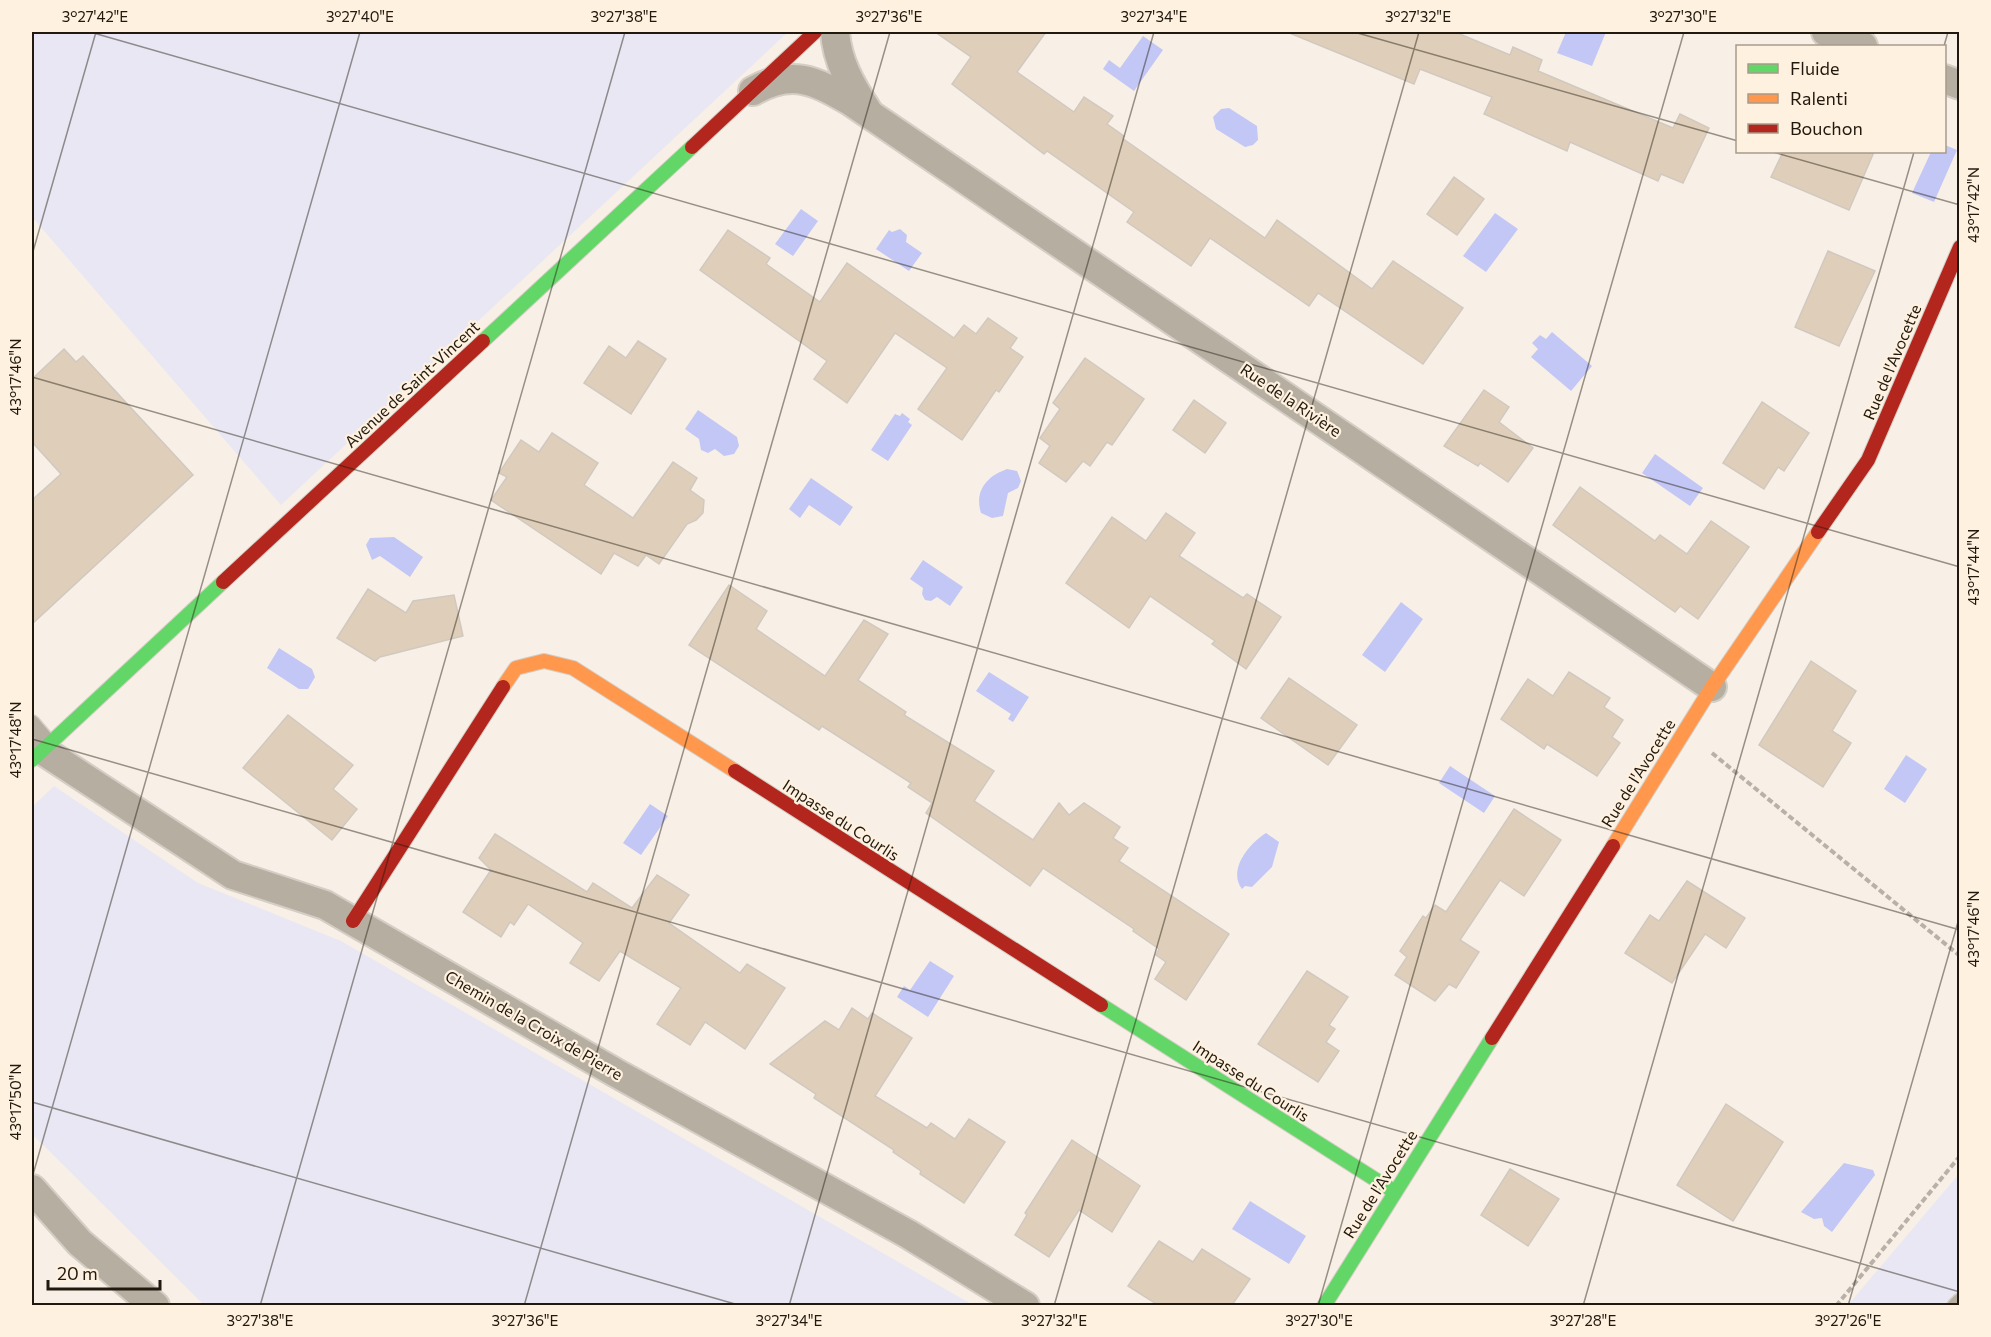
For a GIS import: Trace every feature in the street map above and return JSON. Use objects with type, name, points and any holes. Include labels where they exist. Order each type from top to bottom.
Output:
[{"type":"street","name":"Avenue de Saint-Vincent","points":[[41,751],[815,32]]},
{"type":"street","name":"Rue de la Rivière","points":[[835,32],[837,50],[852,86],[870,114]]},
{"type":"street","points":[[1826,32],[1860,45]]},
{"type":"street","name":"Rue de la Rivière","points":[[745,96],[769,82],[797,77],[825,87],[870,114],[1712,687]]},
{"type":"street","name":"Rue de l'Avocette","points":[[1324,1305],[1684,730],[1868,460],[1959,248]]},
{"type":"street","name":"Impasse du Courlis","points":[[353,921],[437,793],[464,745],[516,668],[544,661],[573,668],[1395,1192]]},
{"type":"street","name":"Chemin de la Croix de Pierre","points":[[41,751],[233,875],[325,904],[616,1073],[908,1234],[1025,1305]]},
{"type":"street","points":[[32,1189],[80,1243],[155,1305]]},
{"type":"lane","points":[[32,723],[41,751]]},
{"type":"lane","points":[[1955,1305],[1959,1301]]},
{"type":"path","points":[[1684,730],[1859,871],[1959,956]]},
{"type":"path","points":[[1836,1305],[1959,1156]]},
{"type":"shaded area","points":[[32,32],[788,32],[281,505],[32,217]]},
{"type":"shaded area","points":[[54,786],[198,883],[341,941],[973,1305],[204,1305],[32,1134],[32,807]]},
{"type":"shaded area","points":[[1959,1174],[1959,1305],[1848,1305]]},
{"type":"water","points":[[1566,32],[1606,32],[1592,66],[1557,53]]},
{"type":"water","points":[[1143,36],[1163,50],[1134,91],[1103,69],[1109,60],[1120,68]]},
{"type":"water","points":[[1229,108],[1257,126],[1258,140],[1253,145],[1245,147],[1216,129],[1213,117],[1221,109]]},
{"type":"water","points":[[1946,145],[1957,150],[1934,202],[1912,193],[1931,153],[1946,153]]},
{"type":"water","points":[[801,209],[818,221],[793,256],[775,244]]},
{"type":"water","points":[[1495,213],[1518,229],[1486,272],[1463,256]]},
{"type":"water","points":[[900,229],[907,235],[906,242],[922,253],[909,271],[876,249],[889,230],[892,232]]},
{"type":"water","points":[[1552,332],[1592,366],[1571,391],[1531,357],[1538,349],[1532,343],[1540,335],[1546,339]]},
{"type":"water","points":[[698,410],[737,437],[739,446],[734,454],[724,456],[715,449],[708,453],[701,450],[699,439],[685,429]]},
{"type":"water","points":[[902,413],[910,419],[908,422],[912,425],[888,461],[871,450],[895,414],[900,416]]},
{"type":"water","points":[[1655,454],[1703,488],[1690,506],[1642,473]]},
{"type":"water","points":[[1007,469],[1017,471],[1021,481],[1018,488],[1008,493],[1003,516],[992,518],[981,513],[979,498],[981,491],[988,480]]},
{"type":"water","points":[[811,478],[853,507],[840,526],[809,505],[800,518],[789,509]]},
{"type":"water","points":[[394,537],[423,557],[410,577],[380,556],[372,560],[366,545],[370,538]]},
{"type":"water","points":[[923,560],[963,587],[950,606],[937,597],[931,601],[925,600],[922,594],[923,588],[910,579]]},
{"type":"water","points":[[1401,602],[1423,619],[1385,672],[1362,655]]},
{"type":"water","points":[[279,648],[312,669],[315,677],[308,689],[299,689],[267,668]]},
{"type":"water","points":[[989,672],[1029,697],[1013,722],[1008,719],[1011,714],[976,691]]},
{"type":"water","points":[[1906,755],[1927,769],[1905,803],[1884,789]]},
{"type":"water","points":[[1450,766],[1495,796],[1484,813],[1439,783]]},
{"type":"water","points":[[650,804],[668,816],[641,855],[623,843]]},
{"type":"water","points":[[1266,833],[1279,842],[1272,867],[1252,887],[1245,886],[1242,889],[1238,882],[1238,867],[1246,851]]},
{"type":"water","points":[[930,961],[954,976],[928,1017],[897,997],[904,986],[910,990]]},
{"type":"water","points":[[1844,1163],[1873,1170],[1875,1175],[1832,1232],[1824,1226],[1822,1218],[1814,1219],[1801,1212]]},
{"type":"water","points":[[1250,1201],[1306,1236],[1289,1264],[1232,1229]]},
{"type":"building","points":[[935,32],[1046,32],[1017,72],[1074,112],[1084,97],[1113,116],[1107,124],[1124,136],[1122,138],[1265,238],[1277,220],[1372,289],[1393,261],[1463,308],[1423,364],[1318,293],[1309,306],[1210,238],[1191,266],[1127,222],[1134,212],[1047,151],[1044,154],[952,84],[971,57]]},
{"type":"building","points":[[1287,32],[1455,32],[1510,55],[1513,47],[1542,60],[1538,71],[1673,128],[1680,114],[1709,128],[1683,183],[1661,174],[1658,181],[1570,142],[1567,151],[1484,114],[1492,97],[1420,69],[1414,84]]},
{"type":"building","points":[[1783,153],[1874,153],[1849,210],[1771,177]]},
{"type":"building","points":[[1454,177],[1484,199],[1457,235],[1427,214]]},
{"type":"building","points":[[728,230],[770,258],[766,264],[820,302],[847,263],[954,338],[964,325],[976,334],[988,318],[1017,338],[1010,348],[1023,357],[999,392],[996,390],[962,440],[918,409],[947,368],[895,333],[847,403],[814,379],[827,361],[700,270]]},
{"type":"building","points":[[1828,251],[1875,271],[1839,346],[1795,327]]},
{"type":"building","points":[[638,341],[666,359],[631,414],[584,383],[609,346],[626,358]]},
{"type":"building","points":[[64,349],[76,362],[83,356],[193,475],[32,624],[32,500],[61,474],[32,442],[32,379]]},
{"type":"building","points":[[1085,358],[1144,399],[1112,445],[1107,442],[1090,466],[1083,461],[1066,482],[1039,463],[1050,446],[1040,438],[1060,409],[1053,403]]},
{"type":"building","points":[[1484,390],[1509,407],[1499,422],[1533,448],[1508,482],[1480,463],[1478,466],[1444,446]]},
{"type":"building","points":[[1194,400],[1226,423],[1205,453],[1173,430]]},
{"type":"building","points":[[1762,402],[1809,433],[1784,471],[1778,467],[1764,489],[1723,463]]},
{"type":"building","points":[[552,433],[598,463],[584,485],[633,518],[673,462],[697,478],[690,490],[704,500],[703,513],[696,520],[687,524],[659,564],[646,555],[638,566],[614,553],[601,574],[491,500],[507,477],[499,473],[521,440],[539,452]]},
{"type":"building","points":[[1580,487],[1655,541],[1660,535],[1687,554],[1711,521],[1749,547],[1698,619],[1680,606],[1675,612],[1553,525]]},
{"type":"building","points":[[1166,513],[1195,533],[1179,556],[1243,598],[1247,594],[1281,617],[1246,669],[1212,644],[1215,641],[1150,596],[1129,628],[1066,583],[1112,517],[1146,541]]},
{"type":"building","points":[[729,585],[767,611],[756,629],[825,676],[864,620],[888,634],[858,680],[906,712],[904,715],[994,771],[974,801],[1033,840],[1059,803],[1069,815],[1084,803],[1120,827],[1113,838],[1128,848],[1119,861],[1229,934],[1186,1000],[1155,979],[1166,962],[1156,955],[1159,949],[1133,931],[1134,929],[1043,868],[1030,886],[926,813],[932,803],[908,787],[911,783],[822,726],[819,730],[689,645]]},
{"type":"building","points":[[368,589],[406,613],[413,601],[454,595],[463,636],[380,657],[375,661],[337,638]]},
{"type":"building","points":[[1811,661],[1856,691],[1832,731],[1851,743],[1823,787],[1759,745]]},
{"type":"building","points":[[1569,672],[1610,698],[1604,707],[1623,720],[1612,737],[1620,743],[1597,776],[1547,744],[1544,749],[1501,719],[1528,679],[1553,696]]},
{"type":"building","points":[[1289,678],[1357,725],[1328,765],[1261,718]]},
{"type":"building","points":[[288,715],[353,765],[333,789],[357,809],[332,840],[243,768]]},
{"type":"building","points":[[1514,809],[1561,840],[1524,896],[1500,880],[1460,940],[1479,952],[1456,988],[1449,984],[1435,1001],[1395,975],[1407,957],[1400,951],[1423,916],[1426,918],[1435,905],[1446,912]]},
{"type":"building","points":[[495,834],[587,892],[593,883],[632,908],[657,875],[689,895],[669,923],[740,973],[747,964],[785,988],[745,1049],[705,1022],[690,1045],[657,1024],[681,988],[620,951],[599,981],[570,963],[583,943],[528,904],[514,925],[510,922],[501,937],[463,912],[491,870],[479,858]]},
{"type":"building","points":[[1687,881],[1745,918],[1726,948],[1705,934],[1672,983],[1625,953],[1650,915],[1659,921]]},
{"type":"building","points":[[1307,971],[1348,997],[1329,1025],[1335,1029],[1326,1042],[1339,1051],[1318,1082],[1258,1044]]},
{"type":"building","points":[[852,1008],[868,1019],[872,1013],[912,1038],[875,1096],[927,1128],[931,1123],[955,1139],[969,1119],[1005,1142],[964,1203],[920,1174],[921,1171],[893,1152],[894,1150],[814,1098],[816,1094],[770,1064],[825,1021],[839,1030]]},
{"type":"building","points":[[1726,1104],[1783,1142],[1733,1221],[1677,1185]]},
{"type":"building","points":[[1072,1140],[1140,1186],[1112,1232],[1079,1210],[1049,1257],[1015,1235],[1027,1215],[1025,1213]]},
{"type":"building","points":[[1510,1169],[1559,1199],[1528,1246],[1481,1215]]},
{"type":"building","points":[[1159,1241],[1193,1262],[1202,1249],[1250,1279],[1232,1305],[1158,1305],[1128,1286]]},
{"type":"traffic: fast","points":[[483,341],[692,147]]},
{"type":"traffic: fast","points":[[32,760],[223,582]]},
{"type":"traffic: fast","points":[[1101,1005],[1395,1192]]},
{"type":"traffic: fast","points":[[1324,1306],[1492,1038]]},
{"type":"traffic: slow","points":[[1613,846],[1712,687],[1818,532]]},
{"type":"traffic: slow","points":[[503,687],[516,668],[544,661],[573,668],[735,771]]},
{"type":"traffic: jam","points":[[692,147],[815,32]]},
{"type":"traffic: jam","points":[[1818,532],[1868,460],[1960,247]]},
{"type":"traffic: jam","points":[[223,582],[483,341]]},
{"type":"traffic: jam","points":[[353,921],[503,687]]},
{"type":"traffic: jam","points":[[735,771],[1101,1005]]},
{"type":"traffic: jam","points":[[1492,1038],[1613,846]]}]
